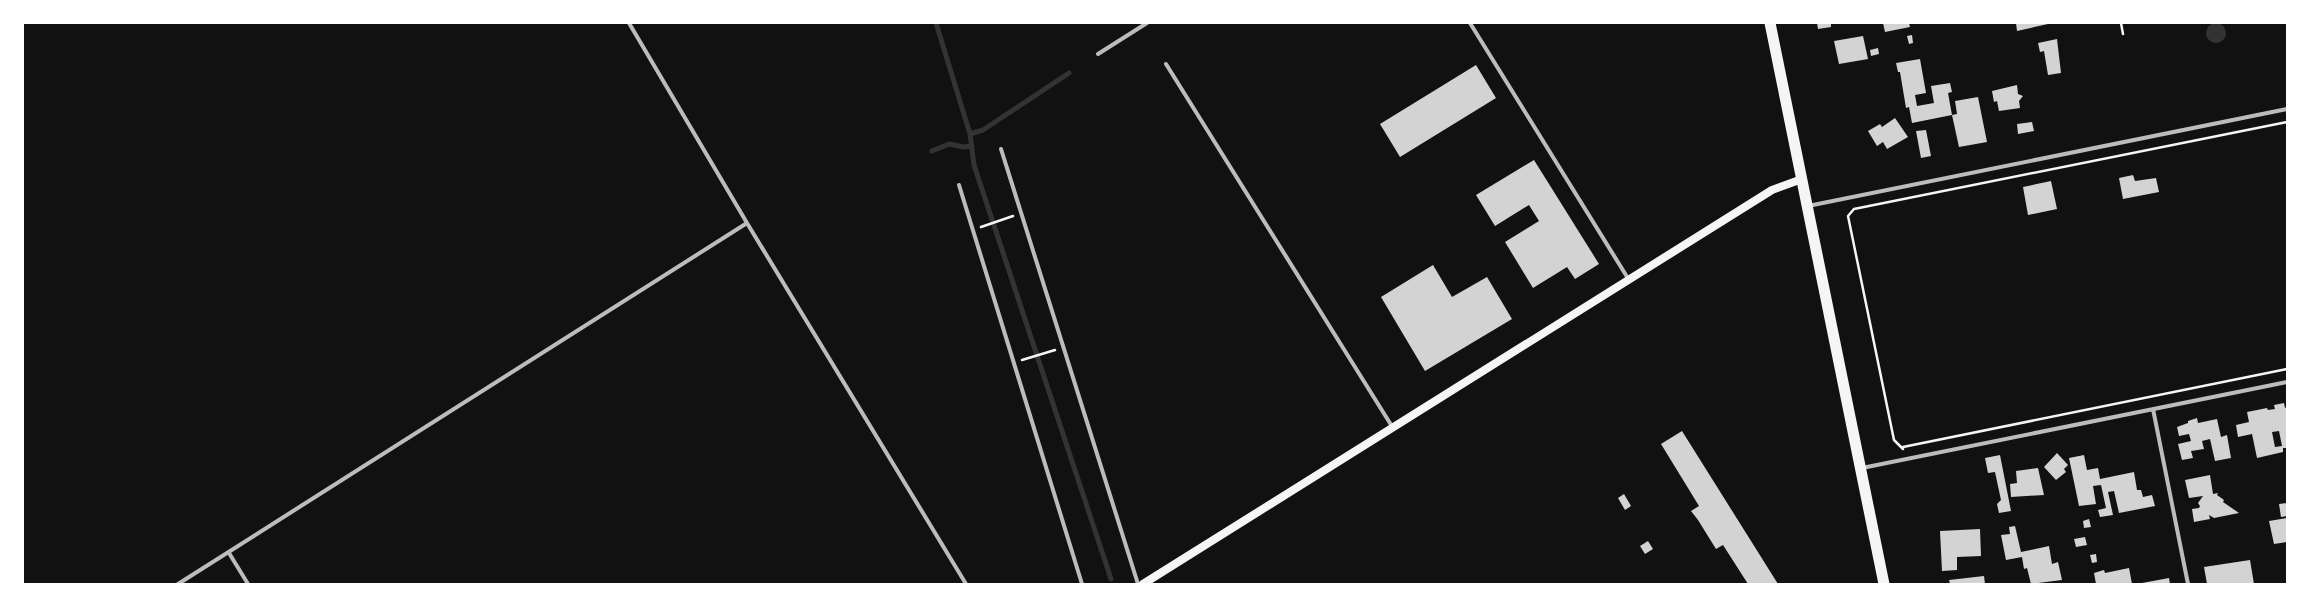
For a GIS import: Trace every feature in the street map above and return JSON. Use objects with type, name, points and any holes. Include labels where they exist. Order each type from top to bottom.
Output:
[{"type":"highway","points":[[1770,23],[1884,584]]},
{"type":"main road","points":[[1143,584],[1772,190],[1802,179]]},
{"type":"street","points":[[629,23],[966,584]]},
{"type":"street","points":[[1098,54],[1147,23]]},
{"type":"street","points":[[1470,23],[1629,280]]},
{"type":"street","points":[[1166,64],[1393,428]]},
{"type":"street","points":[[1807,206],[2287,109]]},
{"type":"street","points":[[1001,149],[1138,584]]},
{"type":"street","points":[[959,185],[1082,584]]},
{"type":"street","points":[[178,584],[748,223]]},
{"type":"street","points":[[1860,468],[2287,382]]},
{"type":"street","points":[[2153,409],[2188,584]]},
{"type":"street","points":[[229,553],[248,584]]},
{"type":"path","points":[[2121,23],[2123,34]]},
{"type":"path","points":[[1905,459],[1903,447],[1894,440],[1892,432],[1848,216],[1854,209],[2287,122]]},
{"type":"path","points":[[1851,197],[1854,209]]},
{"type":"path","points":[[984,226],[1004,219]]},
{"type":"path","points":[[1024,360],[1045,353]]},
{"type":"path","points":[[1903,447],[2287,369]]},
{"type":"shaded area","points":[[2216,23],[2223,26],[2226,33],[2223,40],[2216,43],[2209,40],[2206,33],[2209,26]]},
{"type":"building","points":[[1817,23],[1831,23],[1831,27],[1818,29]]},
{"type":"building","points":[[1883,23],[1909,23],[1910,27],[1885,32]]},
{"type":"building","points":[[2016,23],[2048,23],[2048,24],[2017,31]]},
{"type":"building","points":[[1912,35],[1913,43],[1909,44],[1907,36]]},
{"type":"building","points":[[1863,36],[1868,59],[1839,64],[1834,41]]},
{"type":"building","points":[[2057,39],[2061,73],[2048,75],[2044,51],[2040,52],[2038,43]]},
{"type":"building","points":[[1878,48],[1879,54],[1871,56],[1870,50]]},
{"type":"building","points":[[1920,59],[1926,93],[1915,95],[1917,106],[1934,103],[1931,86],[1950,83],[1952,92],[1948,93],[1952,115],[1912,123],[1909,107],[1906,108],[1900,72],[1898,72],[1896,63]]},
{"type":"building","points":[[1476,65],[1496,98],[1400,157],[1380,124]]},
{"type":"building","points":[[2017,85],[2018,94],[2023,96],[2019,101],[2020,108],[1999,111],[1997,101],[1994,102],[1992,91]]},
{"type":"building","points":[[1978,97],[1987,142],[1959,147],[1952,115],[1957,114],[1955,101]]},
{"type":"building","points":[[1895,118],[1908,137],[1887,149],[1883,142],[1877,146],[1868,131],[1880,124],[1882,127]]},
{"type":"building","points":[[2032,122],[2034,131],[2018,134],[2017,124]]},
{"type":"building","points":[[1926,130],[1931,156],[1921,158],[1916,131]]},
{"type":"building","points":[[1534,160],[1599,264],[1575,279],[1567,267],[1533,288],[1505,242],[1539,221],[1529,205],[1495,226],[1476,195]]},
{"type":"building","points":[[2133,175],[2135,181],[2156,178],[2159,192],[2123,199],[2119,178]]},
{"type":"building","points":[[2051,181],[2057,209],[2028,215],[2023,187]]},
{"type":"building","points":[[1433,265],[1452,297],[1487,277],[1512,319],[1425,371],[1381,297]]},
{"type":"building","points":[[2284,403],[2285,408],[2287,407],[2287,448],[2283,448],[2283,452],[2257,458],[2252,434],[2238,437],[2236,425],[2249,422],[2247,412],[2267,408],[2268,410],[2275,409],[2274,405]],"holes":[[[2279,431],[2282,446],[2275,447],[2272,432]]]},
{"type":"building","points":[[2197,418],[2198,423],[2217,419],[2221,437],[2227,435],[2231,458],[2215,461],[2210,439],[2202,441],[2204,449],[2191,451],[2193,458],[2182,460],[2178,444],[2191,441],[2189,434],[2179,436],[2177,427]]},
{"type":"building","points":[[1682,431],[1778,584],[1748,584],[1723,545],[1716,549],[1691,511],[1699,506],[1661,444]]},
{"type":"building","points":[[2057,453],[2068,465],[2064,469],[2066,472],[2056,480],[2044,467]]},
{"type":"building","points":[[2000,455],[2011,511],[1999,513],[1997,504],[2001,500],[1995,472],[1988,473],[1985,458]]},
{"type":"building","points":[[2084,455],[2087,470],[2098,468],[2100,479],[2134,472],[2137,490],[2141,490],[2143,497],[2152,495],[2155,506],[2119,513],[2114,491],[2108,492],[2113,515],[2100,517],[2098,510],[2106,508],[2101,485],[2093,486],[2096,504],[2079,506],[2069,458]]},
{"type":"building","points":[[2038,468],[2044,495],[2011,497],[2010,484],[2017,483],[2016,471]]},
{"type":"building","points":[[2210,475],[2213,494],[2218,493],[2217,495],[2224,500],[2223,502],[2239,513],[2214,518],[2209,515],[2210,519],[2194,522],[2192,509],[2199,508],[2200,506],[2198,503],[2203,496],[2189,498],[2185,480]]},
{"type":"building","points":[[1624,494],[1631,506],[1625,510],[1618,498]]},
{"type":"building","points":[[2287,503],[2287,516],[2281,517],[2279,504]]},
{"type":"building","points":[[2287,518],[2287,542],[2274,544],[2269,521]]},
{"type":"building","points":[[2089,519],[2091,527],[2084,528],[2083,521]]},
{"type":"building","points":[[2015,526],[2021,552],[2049,546],[2052,564],[2058,562],[2062,580],[2031,584],[2027,568],[2024,569],[2022,557],[2006,560],[2001,535],[2010,534],[2009,527]]},
{"type":"building","points":[[1980,529],[1981,556],[1957,557],[1957,570],[1942,571],[1940,531]]},
{"type":"building","points":[[2085,537],[2087,545],[2076,547],[2074,539]]},
{"type":"building","points":[[1648,541],[1653,549],[1645,554],[1640,546]]},
{"type":"building","points":[[2096,554],[2097,562],[2092,563],[2090,555]]},
{"type":"building","points":[[2250,560],[2254,584],[2207,584],[2204,567]]},
{"type":"building","points":[[2129,568],[2132,584],[2096,584],[2094,573],[2104,570],[2105,573]]},
{"type":"building","points":[[1984,576],[1985,584],[1950,584],[1949,580]]},
{"type":"building","points":[[2169,578],[2170,584],[2142,584],[2142,583]]},
{"type":"waterway","points":[[936,23],[970,134],[974,165],[1111,579]]},
{"type":"waterway","points":[[970,134],[983,130],[1069,73]]},
{"type":"waterway","points":[[932,151],[949,144],[964,147],[972,146]]}]
